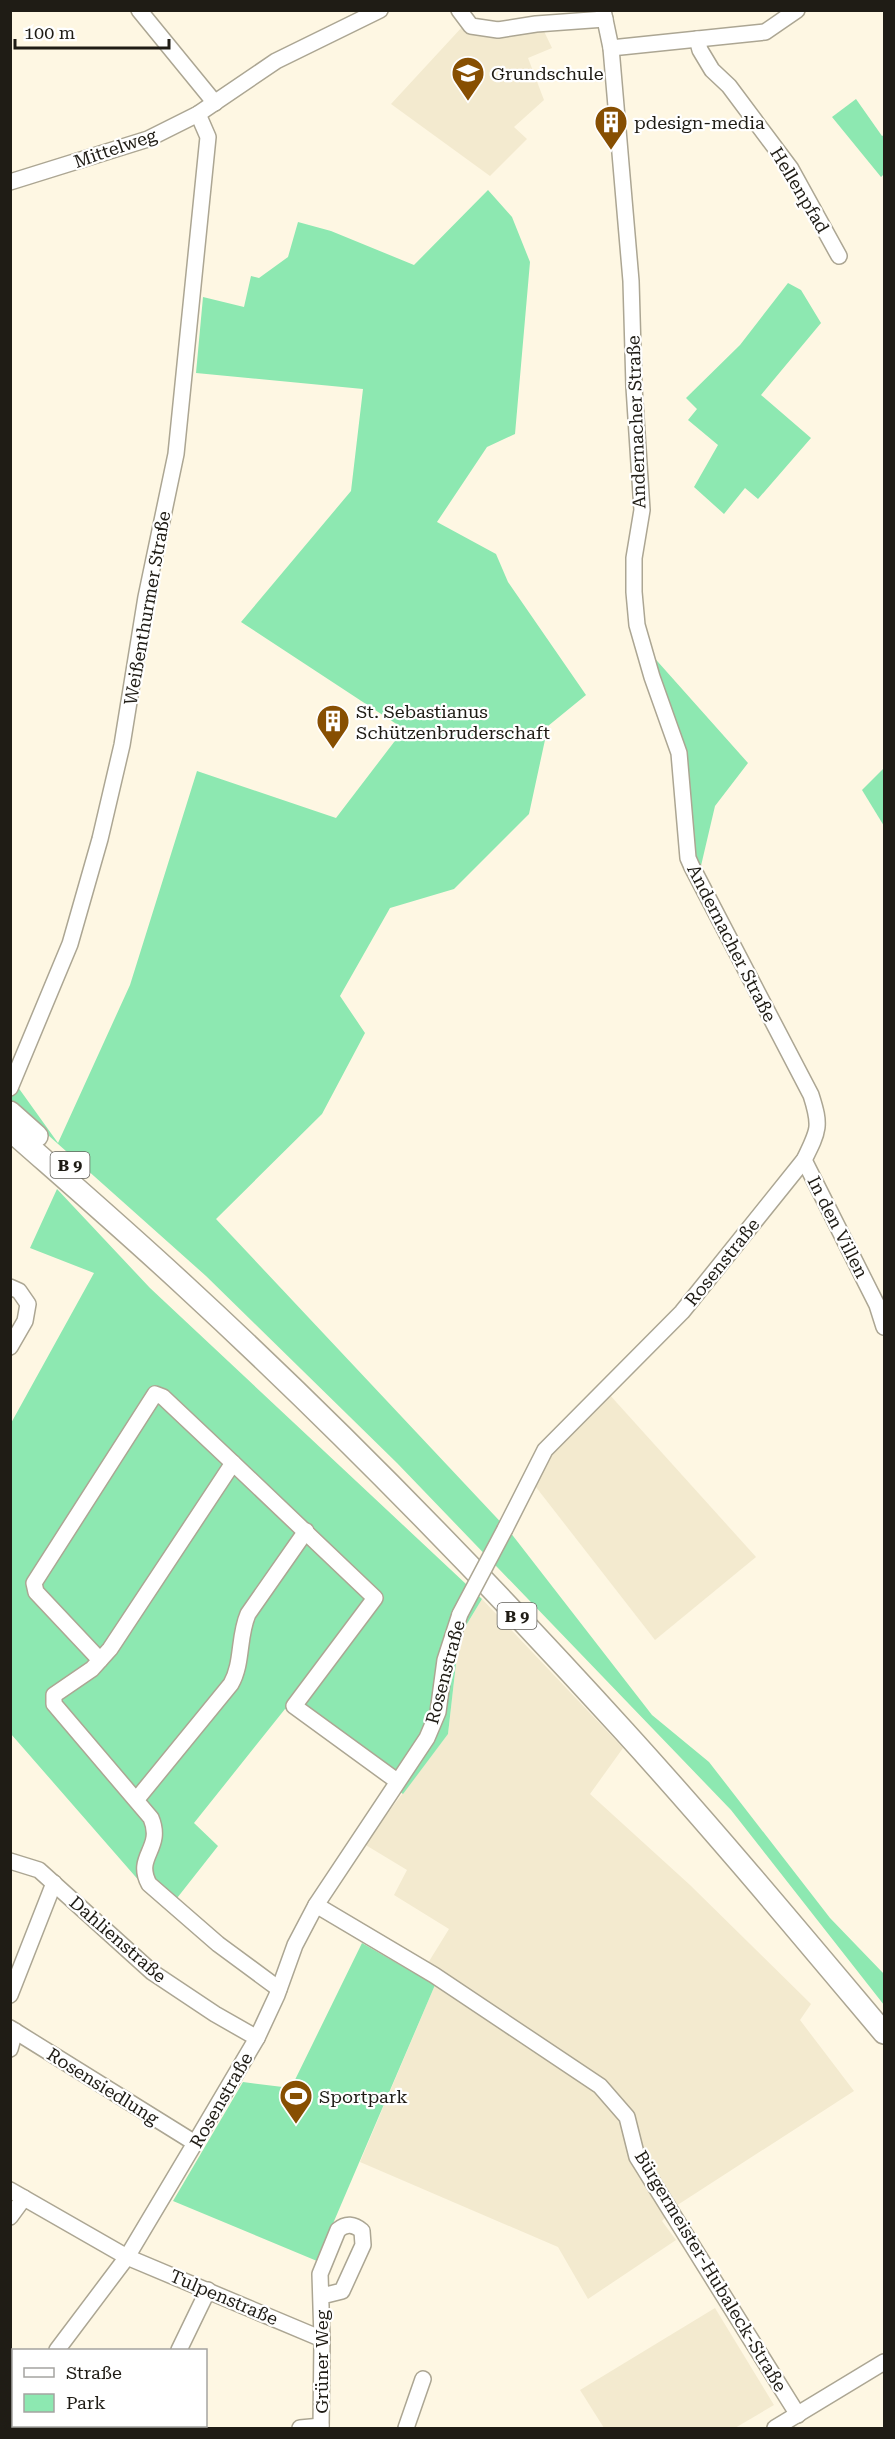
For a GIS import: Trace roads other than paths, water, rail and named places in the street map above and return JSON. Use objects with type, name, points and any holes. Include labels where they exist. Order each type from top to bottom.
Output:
[{"type":"highway","name":"B 9","points":[[10,1112],[125,1222],[348,1423],[553,1634],[718,1815],[885,2012]]},
{"type":"highway","name":"B 9","points":[[10,1130],[125,1222],[196,1295],[368,1462],[545,1645],[709,1825],[885,2033]]},
{"type":"street","points":[[139,10],[215,104],[276,61],[380,10]]},
{"type":"street","points":[[459,10],[471,26],[498,30],[604,15]]},
{"type":"street","points":[[611,48],[765,32],[797,10]]},
{"type":"street","name":"Andernacher Straße","points":[[604,15],[611,48],[631,281],[634,387],[642,510],[634,558],[637,625],[663,711],[680,753],[688,858],[811,1095],[819,1120]]},
{"type":"street","name":"Hellenpfad","points":[[697,39],[700,50],[712,70],[729,86],[791,169],[838,256]]},
{"type":"street","name":"Mittelweg","points":[[10,182],[148,139],[215,104]]},
{"type":"street","name":"Weißenthurmer Straße","points":[[10,1088],[70,944],[100,839],[122,745],[146,597],[176,454],[208,136],[198,114]]},
{"type":"street","name":"Rosenstraße","points":[[58,2349],[127,2257],[257,2038],[279,1989],[295,1945],[316,1905],[427,1738],[438,1712],[445,1660],[460,1614],[545,1450],[682,1312],[804,1160],[814,1142],[819,1120]]},
{"type":"street","name":"In den Villen","points":[[804,1160],[877,1305],[885,1327]]},
{"type":"street","points":[[10,1287],[20,1291],[28,1304],[25,1321],[10,1347]]},
{"type":"street","points":[[100,1660],[36,1592],[34,1583],[155,1394],[163,1397],[375,1598],[294,1706],[397,1782]]},
{"type":"street","points":[[233,1462],[129,1622],[100,1660],[54,1695],[54,1704],[151,1818],[156,1830],[155,1840],[145,1864],[145,1876],[149,1884],[218,1944],[279,1989]]},
{"type":"street","points":[[137,1799],[231,1684],[237,1673],[242,1627],[248,1614],[306,1531]]},
{"type":"street","name":"Dahlienstraße","points":[[10,1861],[39,1870],[152,1972],[215,2014],[257,2038]]},
{"type":"street","points":[[10,1995],[54,1883]]},
{"type":"street","name":"Bürgermeister-Hubaleck-Straße","points":[[316,1905],[434,1975],[600,2086],[627,2117],[637,2157],[798,2415]]},
{"type":"street","points":[[10,2049],[13,2030]]},
{"type":"street","name":"Rosensiedlung","points":[[13,2030],[195,2143]]},
{"type":"street","points":[[10,2217],[17,2194]]},
{"type":"street","name":"Tulpenstraße","points":[[17,2194],[127,2257],[322,2339]]},
{"type":"street","points":[[179,2349],[208,2290]]},
{"type":"street","name":"Grüner Weg","points":[[321,2296],[321,2427]]},
{"type":"street","points":[[775,2428],[885,2362]]},
{"type":"street","points":[[406,2428],[423,2379]]},
{"type":"street","points":[[300,2428],[321,2427]]},
{"type":"place","name":"Grundschule","points":[[468,102]]},
{"type":"place","name":"pdesign-media","points":[[611,151]]},
{"type":"place","name":"St. Sebastianus Schützenbruderschaft","points":[[333,750]]},
{"type":"place","name":"Sportpark","points":[[296,2125]]}]
